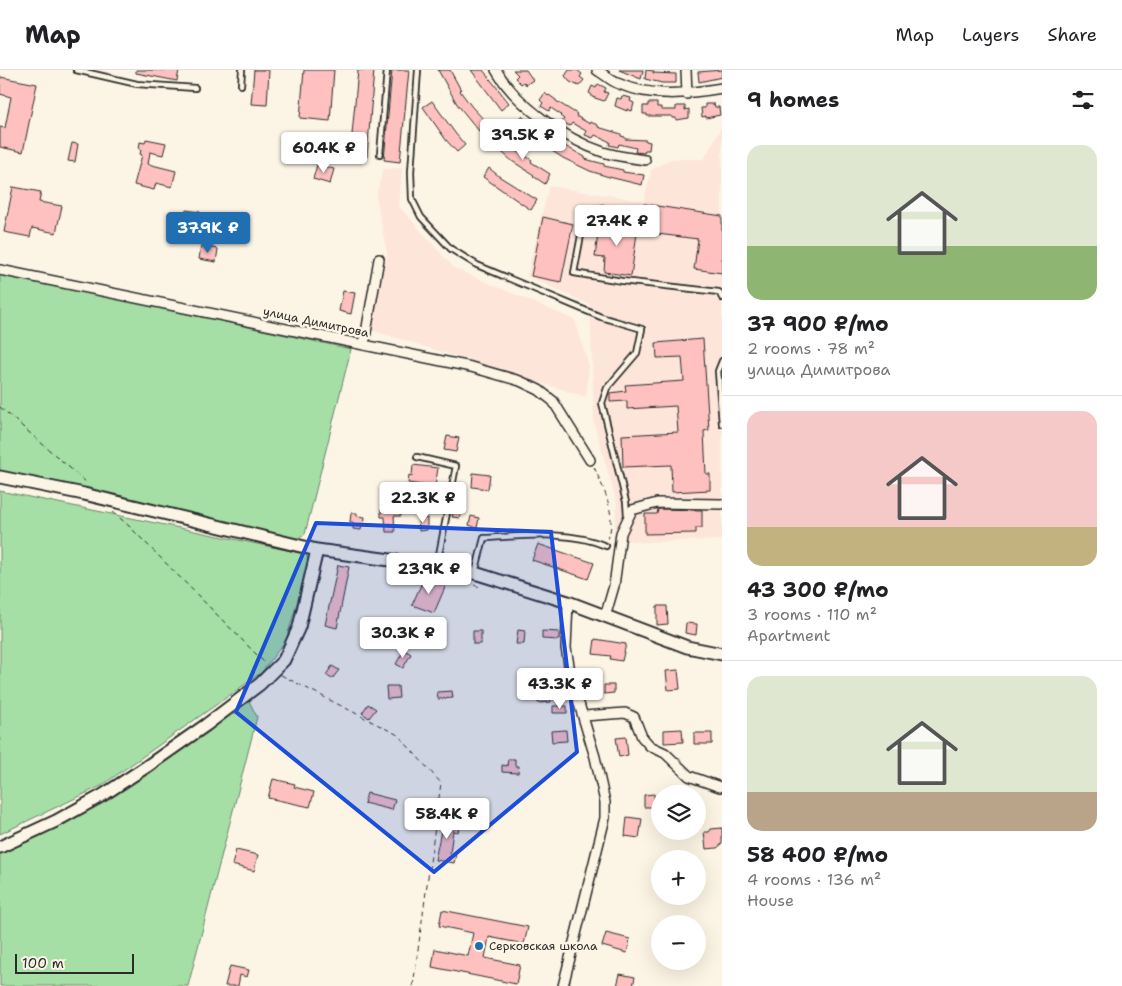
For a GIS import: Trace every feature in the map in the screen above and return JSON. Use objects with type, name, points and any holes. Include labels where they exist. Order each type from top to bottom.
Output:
[{"type":"main road","points":[[0,477],[84,494],[317,550],[437,567],[475,580],[506,582],[568,602],[688,647],[722,654]]},
{"type":"main road","points":[[0,847],[56,821],[103,795],[146,767],[260,684],[284,660],[299,627],[317,550]]},
{"type":"street","points":[[496,70],[528,108],[563,134],[603,152],[645,160]]},
{"type":"street","points":[[597,70],[617,83],[652,93],[687,94],[722,88]]},
{"type":"street","points":[[686,70],[687,94]]},
{"type":"street","points":[[364,344],[379,259]]},
{"type":"street","name":"улица Димитрова","points":[[0,270],[364,344],[411,356],[471,367],[520,381],[539,390],[553,401],[590,460]]},
{"type":"street","points":[[605,617],[614,586],[620,533],[632,510],[658,503],[722,504]]},
{"type":"street","points":[[563,986],[605,818],[605,802],[595,757],[571,677],[566,648],[568,602]]},
{"type":"street","points":[[584,716],[625,714],[634,716],[642,737],[650,746],[665,753],[689,776],[720,787]]},
{"type":"lane","points":[[76,70],[137,84],[195,88]]},
{"type":"lane","points":[[241,85],[242,70]]},
{"type":"lane","points":[[380,154],[387,70]]},
{"type":"lane","points":[[418,70],[411,172],[412,199],[421,217],[451,249],[477,265],[601,317],[642,330],[637,353],[607,388],[602,403],[626,502],[627,519]]},
{"type":"lane","points":[[602,208],[584,219],[574,273],[622,281],[719,292],[722,298]]},
{"type":"lane","points":[[722,361],[718,371],[722,424]]},
{"type":"lane","points":[[417,457],[456,466],[437,567]]},
{"type":"lane","points":[[475,580],[484,538],[545,535],[573,536],[596,541],[606,546]]},
{"type":"path","points":[[0,407],[86,482],[84,494]]},
{"type":"path","points":[[590,460],[609,500],[612,530],[606,546]]},
{"type":"path","points":[[109,509],[129,526],[273,671],[398,735],[441,783],[413,986]]},
{"type":"path","points":[[475,580],[480,587]]},
{"type":"highlighted area","points":[[316,523],[551,532],[577,752],[434,872],[236,712]]},
{"type":"shaded area","points":[[722,126],[722,540],[643,542],[613,540],[617,504],[594,423],[590,305],[527,276],[549,186],[644,201],[651,170],[670,159],[704,159]]},
{"type":"shaded area","points":[[402,168],[399,206],[454,268],[575,320],[589,366],[586,397],[371,330],[387,254],[376,196],[383,169]]},
{"type":"green space","points":[[0,274],[351,349],[305,534],[291,542],[0,472]]},
{"type":"green space","points":[[0,491],[306,554],[309,563],[286,640],[261,673],[101,786],[0,834]]},
{"type":"green space","points":[[249,701],[257,717],[188,986],[0,986],[0,854],[65,824]]},
{"type":"building","points":[[136,70],[179,70],[177,81],[136,73]]},
{"type":"building","points":[[254,70],[269,70],[267,105],[251,104]]},
{"type":"building","points":[[304,70],[334,70],[330,121],[300,118]]},
{"type":"building","points":[[358,70],[374,70],[367,157],[350,156]]},
{"type":"building","points":[[392,70],[409,70],[400,162],[384,160]]},
{"type":"building","points":[[438,70],[450,70],[460,91],[487,123],[479,131],[457,104]]},
{"type":"building","points":[[471,70],[483,70],[509,103],[501,110]]},
{"type":"building","points":[[513,70],[526,70],[533,80],[526,85],[524,82],[521,84],[515,78],[518,75]]},
{"type":"building","points":[[569,70],[577,70],[582,74],[580,77],[584,80],[579,86],[570,82],[565,76]]},
{"type":"building","points":[[619,70],[643,70],[641,79]]},
{"type":"building","points":[[646,70],[654,71],[653,73],[676,74],[676,83],[662,83],[645,79]]},
{"type":"building","points":[[722,70],[722,77],[699,82],[698,72]]},
{"type":"building","points":[[0,77],[37,84],[23,152],[0,147],[0,127],[5,128],[11,97],[0,94]]},
{"type":"building","points":[[598,84],[606,88],[604,92],[608,93],[604,101],[592,97],[589,93],[592,86],[596,88]]},
{"type":"building","points":[[545,93],[590,124],[590,122],[598,125],[598,127],[621,134],[625,139],[646,140],[650,142],[649,150],[645,150],[644,153],[635,152],[636,148],[619,144],[618,147],[609,145],[610,142],[595,135],[593,138],[585,135],[586,131],[572,123],[570,126],[562,122],[564,119],[561,115],[551,108],[549,111],[541,106],[543,103],[540,100]]},
{"type":"building","points":[[622,96],[631,98],[630,101],[634,103],[632,111],[615,106],[617,98],[621,99]]},
{"type":"building","points":[[432,101],[465,145],[457,152],[446,140],[423,107]]},
{"type":"building","points":[[648,103],[657,103],[657,107],[661,107],[661,110],[676,110],[676,106],[685,106],[685,110],[689,109],[689,118],[676,120],[672,116],[647,116],[647,114],[643,114],[643,106],[648,106]]},
{"type":"building","points":[[705,104],[714,104],[715,107],[719,107],[720,115],[702,117],[701,108],[705,108]]},
{"type":"building","points":[[522,116],[532,126],[585,157],[585,159],[623,170],[623,172],[644,175],[642,185],[590,171],[563,158],[532,138],[516,124]]},
{"type":"building","points":[[502,138],[512,148],[550,174],[545,184],[512,161],[495,146]]},
{"type":"building","points":[[146,139],[166,143],[163,155],[150,152],[148,164],[176,171],[172,187],[156,183],[154,190],[134,185],[142,155],[139,149],[140,142],[145,143]]},
{"type":"building","points":[[72,143],[78,144],[75,162],[68,161]]},
{"type":"building","points":[[317,165],[334,169],[330,184],[313,179]]},
{"type":"building","points":[[489,168],[537,200],[531,210],[483,177]]},
{"type":"building","points":[[13,187],[41,192],[39,202],[62,206],[56,233],[32,228],[30,237],[4,232]]},
{"type":"building","points":[[644,204],[722,216],[722,273],[694,269],[698,239],[641,232]]},
{"type":"building","points":[[186,210],[200,212],[198,226],[184,223]]},
{"type":"building","points":[[543,217],[573,224],[561,282],[531,276]]},
{"type":"building","points":[[610,222],[638,226],[631,276],[604,272],[605,258],[595,257],[599,226],[603,227],[603,223],[610,224]]},
{"type":"building","points":[[201,246],[218,249],[216,262],[199,259]]},
{"type":"building","points":[[343,291],[355,293],[351,314],[339,311]]},
{"type":"building","points":[[703,339],[709,430],[704,431],[706,474],[710,474],[710,490],[672,492],[671,465],[623,467],[622,435],[678,432],[676,406],[627,409],[627,401],[610,402],[610,393],[626,391],[625,385],[684,381],[682,357],[657,358],[656,343]]},
{"type":"building","points":[[447,436],[459,438],[456,452],[444,450]]},
{"type":"building","points":[[413,465],[438,468],[435,487],[408,483],[409,475],[412,476]]},
{"type":"building","points":[[473,473],[490,475],[488,489],[472,487]]},
{"type":"building","points":[[455,507],[463,509],[460,518],[452,517]]},
{"type":"building","points":[[401,508],[401,516],[394,516],[395,532],[386,532],[385,517],[381,517],[381,509]]},
{"type":"building","points":[[658,509],[702,510],[702,528],[696,528],[696,533],[645,534],[645,514],[657,514]]},
{"type":"building","points":[[351,513],[357,513],[357,516],[365,517],[361,530],[353,529],[353,522],[350,522]]},
{"type":"building","points":[[471,516],[479,518],[477,528],[469,525]]},
{"type":"building","points":[[427,518],[427,530],[419,531],[418,519]]},
{"type":"building","points":[[538,544],[594,563],[588,579],[532,560]]},
{"type":"building","points":[[338,565],[349,567],[337,628],[325,625]]},
{"type":"building","points":[[424,578],[446,585],[434,613],[412,605]]},
{"type":"building","points":[[657,606],[667,606],[668,624],[657,625]]},
{"type":"building","points":[[686,623],[697,624],[696,635],[685,633]]},
{"type":"building","points":[[518,630],[525,631],[524,644],[516,644]]},
{"type":"building","points":[[473,631],[481,631],[481,644],[473,644]]},
{"type":"building","points":[[542,631],[559,632],[559,640],[542,639]]},
{"type":"building","points":[[595,639],[626,644],[622,661],[610,659],[611,656],[593,654]]},
{"type":"building","points":[[404,650],[411,654],[403,668],[396,664]]},
{"type":"building","points":[[332,666],[339,670],[332,679],[326,675]]},
{"type":"building","points":[[678,670],[680,689],[668,690],[666,671]]},
{"type":"building","points":[[537,684],[550,684],[551,702],[538,703]]},
{"type":"building","points":[[604,685],[614,685],[614,693],[604,694]]},
{"type":"building","points":[[386,686],[398,686],[399,698],[387,699]]},
{"type":"building","points":[[452,691],[453,698],[438,699],[437,692]]},
{"type":"building","points":[[368,704],[376,709],[369,718],[362,713]]},
{"type":"building","points":[[553,706],[567,706],[567,713],[553,713]]},
{"type":"building","points":[[682,729],[683,742],[664,743],[664,730]]},
{"type":"building","points":[[566,730],[567,741],[552,742],[551,731]]},
{"type":"building","points":[[694,733],[712,733],[712,744],[694,744]]},
{"type":"building","points":[[626,737],[628,755],[619,757],[616,738]]},
{"type":"building","points":[[508,759],[515,759],[515,766],[519,766],[518,773],[502,772],[502,765],[507,766]]},
{"type":"building","points":[[273,779],[295,784],[294,787],[314,792],[310,807],[268,798]]},
{"type":"building","points":[[367,793],[395,800],[392,810],[364,803]]},
{"type":"building","points":[[651,794],[651,807],[644,807],[644,795]]},
{"type":"building","points":[[444,816],[461,819],[458,832],[453,831],[450,853],[456,854],[454,863],[435,860]]},
{"type":"building","points":[[627,817],[642,819],[639,838],[625,836]]},
{"type":"building","points":[[722,828],[722,844],[717,848],[706,849],[706,832],[709,832],[711,829]]},
{"type":"building","points":[[236,850],[258,855],[254,871],[232,865]]},
{"type":"building","name":"Серковская школа","points":[[442,910],[528,927],[524,944],[489,937],[485,958],[520,965],[516,984],[432,967],[435,949],[468,956],[473,933],[439,926]]},
{"type":"building","points":[[606,933],[630,939],[627,953],[602,946]]},
{"type":"building","points":[[230,966],[249,970],[247,977],[240,975],[238,986],[225,986]]},
{"type":"building","points":[[620,974],[635,977],[633,986],[617,986]]},
{"type":"place","name":"Серковская школа","points":[[479,946]]}]
